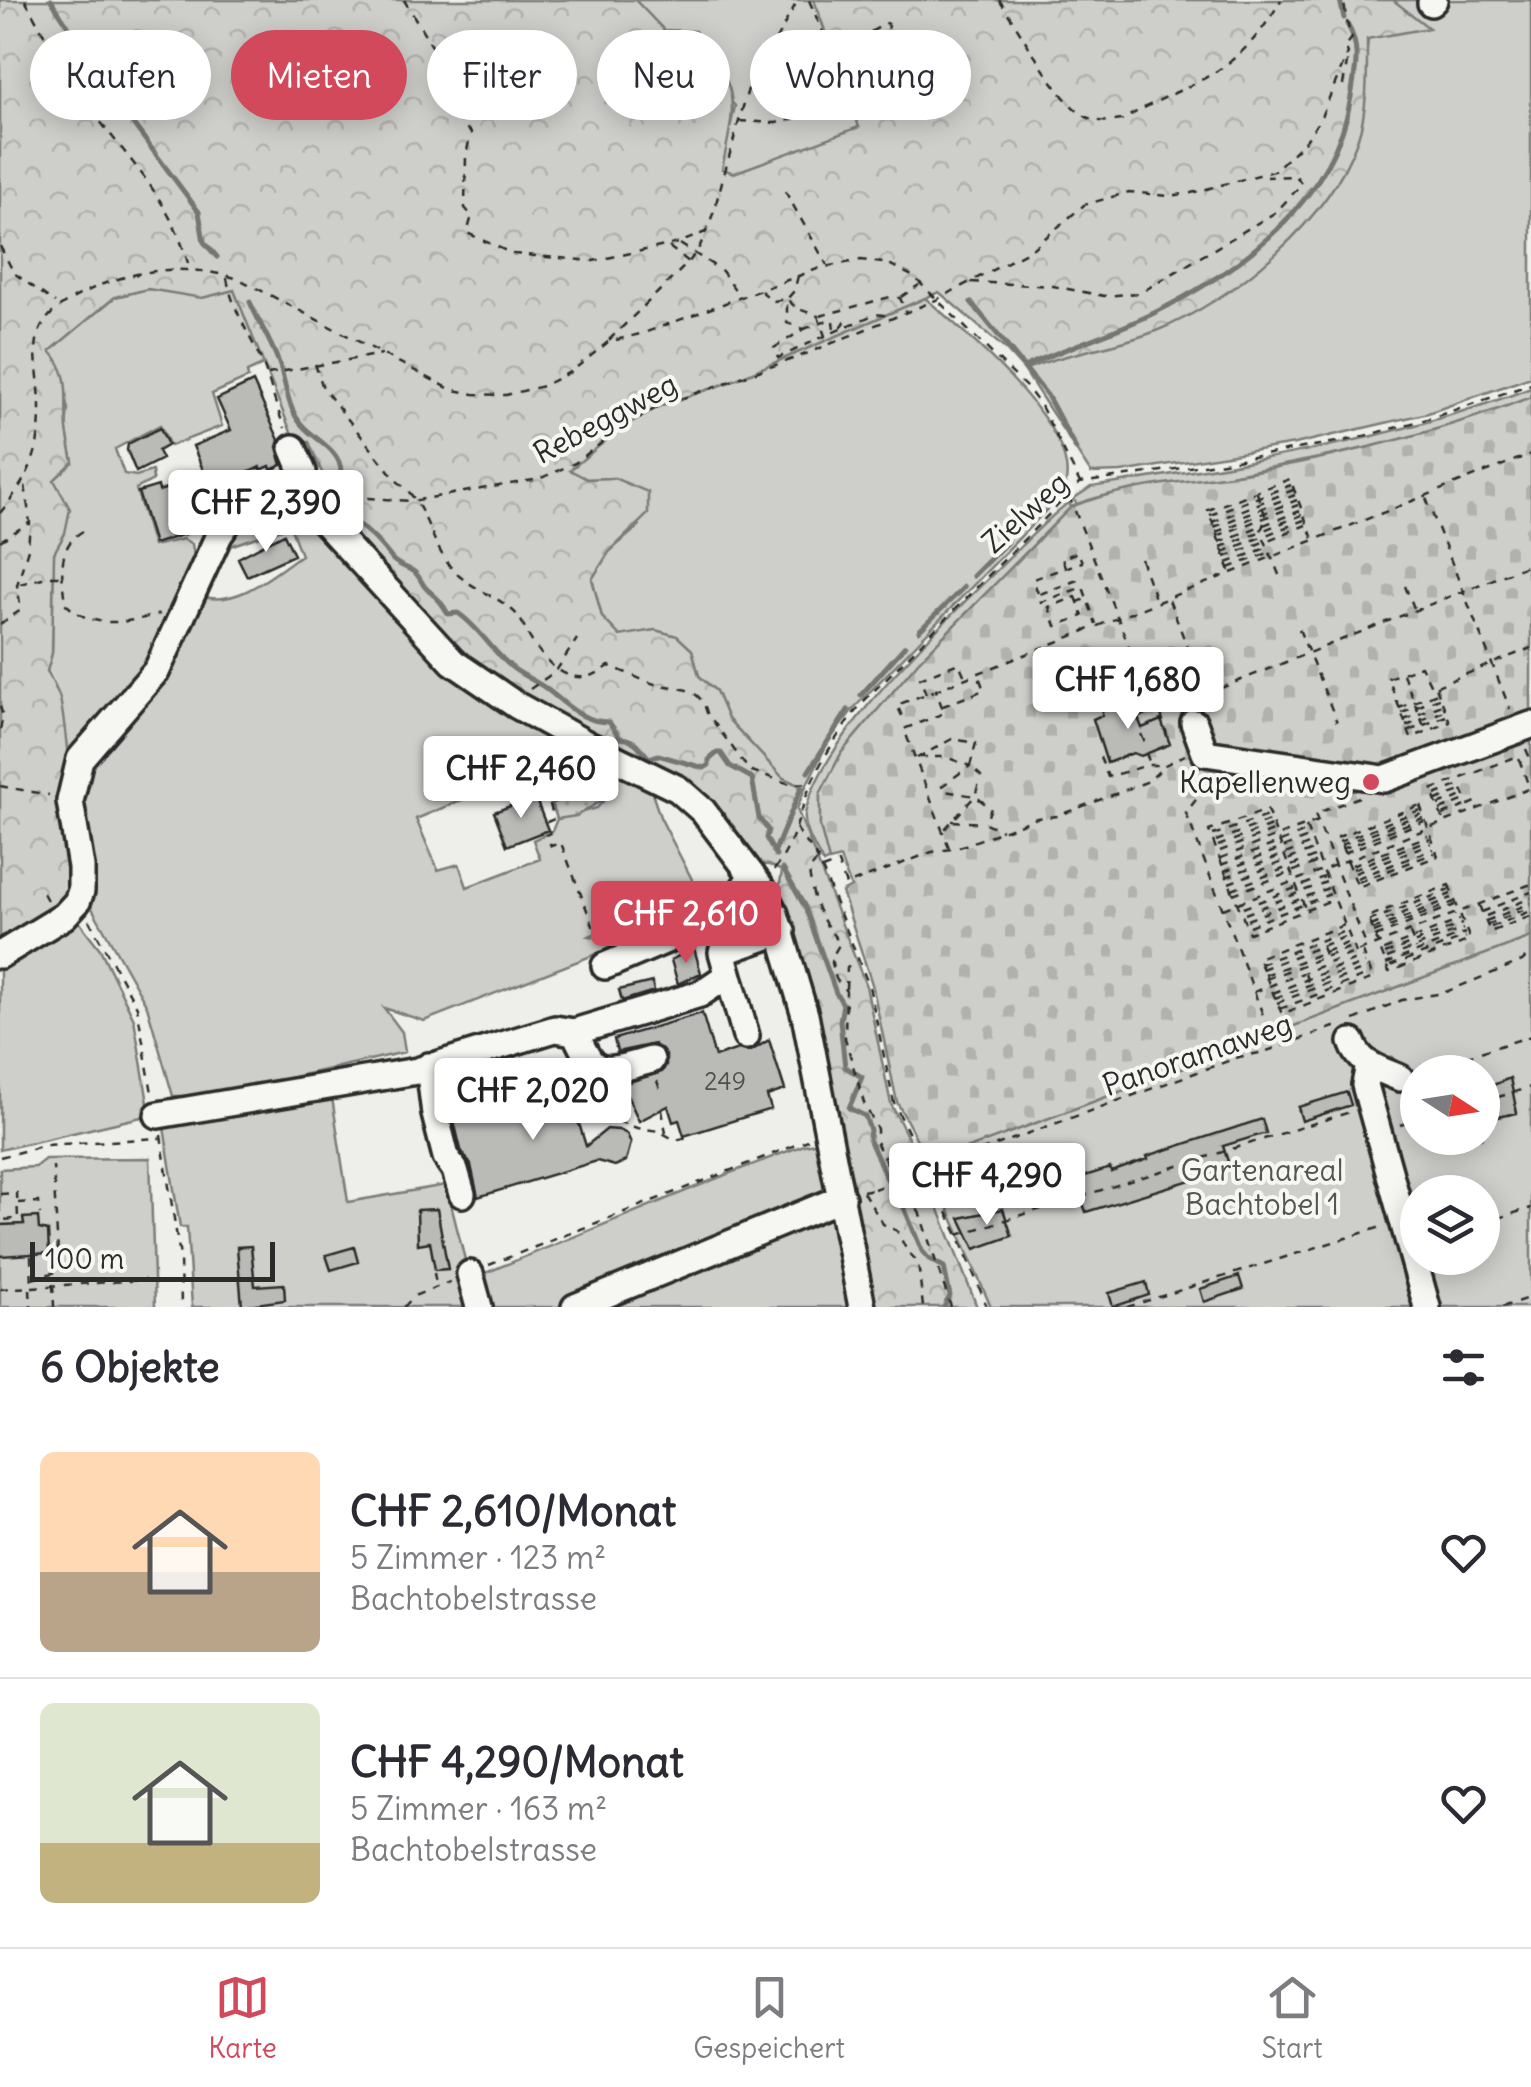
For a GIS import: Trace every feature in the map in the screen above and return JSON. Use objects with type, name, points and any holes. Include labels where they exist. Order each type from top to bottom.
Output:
[{"type":"street","points":[[293,448],[303,472],[293,496]]},
{"type":"street","points":[[0,955],[64,916],[77,902],[81,867],[70,802],[80,759],[158,670],[212,547],[238,508],[267,492],[293,496],[311,508],[452,662],[505,699],[678,789],[703,811],[756,881],[782,931],[806,1015],[830,1130],[852,1195],[849,1252],[862,1307]]},
{"type":"street","points":[[1180,724],[1204,752],[1384,779],[1525,727]]},
{"type":"street","points":[[605,966],[718,918],[756,881]]},
{"type":"street","points":[[746,1036],[722,952],[782,931]]},
{"type":"street","points":[[160,1126],[429,1066],[555,1029],[574,1032],[700,994],[728,975]]},
{"type":"street","points":[[574,1032],[592,1064],[607,1068],[651,1060]]},
{"type":"street","points":[[1352,1042],[1356,1055],[1400,1078]]},
{"type":"street","points":[[1370,1065],[1365,1085],[1400,1216]]},
{"type":"street","points":[[429,1066],[434,1114],[462,1194]]},
{"type":"street","points":[[575,1307],[852,1195]]},
{"type":"street","points":[[470,1274],[478,1307]]},
{"type":"street","points":[[1417,1275],[1427,1307]]},
{"type":"path","points":[[26,0],[80,94],[172,216],[189,269]]},
{"type":"path","points":[[404,0],[438,56],[461,123],[471,134],[466,155],[466,208],[472,216],[466,233],[512,254],[594,261],[668,246],[708,231]]},
{"type":"path","points":[[0,513],[24,482],[39,429],[32,357],[40,320],[56,304],[127,275],[189,269],[227,275],[267,291],[450,389],[506,395],[558,380],[608,342],[695,254],[708,231],[748,89],[798,0]]},
{"type":"path","points":[[809,0],[821,30]]},
{"type":"path","points":[[999,0],[1066,98],[1086,117],[1107,122],[1122,120],[1224,69],[1255,40],[1280,0]]},
{"type":"path","points":[[1343,0],[1352,38],[1346,46],[1343,85]]},
{"type":"path","points":[[1260,177],[1274,171],[1307,139],[1321,117],[1348,53]]},
{"type":"path","points":[[738,121],[788,120]]},
{"type":"path","points":[[970,282],[1053,286],[1104,296],[1140,294],[1276,212],[1302,184],[1296,176],[1260,177]]},
{"type":"path","name":"Rebeggweg","points":[[339,499],[416,500],[558,472],[660,406],[936,300],[1032,249],[1084,205],[1129,192],[1169,196],[1260,177]]},
{"type":"path","points":[[784,192],[828,266]]},
{"type":"path","points":[[679,243],[722,271],[740,297]]},
{"type":"path","points":[[0,246],[14,273],[56,304]]},
{"type":"path","points":[[668,246],[689,262]]},
{"type":"path","points":[[608,342],[644,333],[828,266],[875,260],[900,269],[921,283],[1034,396],[1080,483]]},
{"type":"path","points":[[227,275],[230,294],[293,448]]},
{"type":"path","points":[[760,290],[774,301],[787,299],[798,276]]},
{"type":"path","points":[[787,299],[796,308],[818,316],[890,296],[900,298],[921,283]]},
{"type":"path","points":[[900,298],[906,311]]},
{"type":"path","points":[[787,299],[787,324],[804,329]]},
{"type":"path","points":[[826,314],[827,321],[804,329],[774,348],[778,358],[875,314],[893,316]]},
{"type":"path","points":[[818,316],[826,336]]},
{"type":"path","points":[[834,320],[834,341]]},
{"type":"path","points":[[840,330],[846,320]]},
{"type":"path","points":[[819,339],[822,346]]},
{"type":"path","points":[[266,375],[382,354]]},
{"type":"path","points":[[315,364],[324,388],[398,481],[410,490],[432,540],[456,573],[518,616],[534,645],[556,671],[596,676],[609,666],[651,683],[692,690],[750,770],[790,784],[811,783]]},
{"type":"path","name":"Zielweg","points":[[756,881],[784,858],[811,783],[832,742],[861,704],[1080,483],[1352,438],[1431,418],[1531,384]]},
{"type":"path","points":[[1225,558],[1313,541],[1531,454]]},
{"type":"path","points":[[1215,529],[1261,505],[1290,479],[1313,541]]},
{"type":"path","points":[[0,624],[20,610],[17,586],[28,549],[30,523],[24,482]]},
{"type":"path","points":[[822,869],[838,863],[846,886],[932,852],[1037,818],[1057,816],[1149,780],[1165,765],[1191,752],[1180,724],[1158,712],[1068,494]]},
{"type":"path","points":[[1225,558],[1208,510],[1261,505],[1296,495]]},
{"type":"path","points":[[1215,529],[1261,505],[1296,495]]},
{"type":"path","points":[[1426,496],[1493,663],[1525,727],[1531,762]]},
{"type":"path","points":[[1261,505],[1263,536],[1280,577]]},
{"type":"path","points":[[902,716],[898,705],[1169,598],[1264,525],[1304,517]]},
{"type":"path","points":[[1225,558],[1304,517]]},
{"type":"path","points":[[1225,558],[1304,517]]},
{"type":"path","points":[[0,541],[30,523]]},
{"type":"path","points":[[83,531],[72,538],[64,554],[62,576],[65,604],[79,617],[101,622],[132,621],[186,610]]},
{"type":"path","points":[[1225,558],[1269,552]]},
{"type":"path","points":[[1141,560],[1157,603]]},
{"type":"path","points":[[1180,724],[1310,652],[1531,564]]},
{"type":"path","points":[[1065,567],[1033,580],[1041,602],[1082,586],[1097,626]]},
{"type":"path","points":[[17,586],[62,576]]},
{"type":"path","points":[[1039,595],[1080,579]]},
{"type":"path","points":[[1404,586],[1414,610]]},
{"type":"path","points":[[1076,597],[1078,602],[1083,616],[1056,626],[1049,607],[1076,597]]},
{"type":"path","points":[[1169,598],[1192,659]]},
{"type":"path","points":[[1078,602],[1087,599]]},
{"type":"path","points":[[1299,629],[1337,722]]},
{"type":"path","points":[[528,690],[556,671],[577,639]]},
{"type":"path","points":[[1436,686],[1450,722],[1411,738],[1388,678],[1421,666],[1432,688],[1436,686],[1531,648]]},
{"type":"path","points":[[926,694],[920,678],[959,664],[965,678]]},
{"type":"path","points":[[1403,672],[1426,732]]},
{"type":"path","points":[[942,706],[984,690],[978,673]]},
{"type":"path","points":[[1390,683],[1405,678]]},
{"type":"path","points":[[936,690],[944,713],[904,729],[949,848]]},
{"type":"path","points":[[1400,710],[1439,695]]},
{"type":"path","points":[[1404,720],[1443,704]]},
{"type":"path","points":[[0,706],[0,730]]},
{"type":"path","points":[[1139,717],[1158,712],[1180,724]]},
{"type":"path","points":[[1407,728],[1446,713]]},
{"type":"path","points":[[1141,734],[1145,743]]},
{"type":"path","points":[[916,758],[952,739],[976,743],[970,766],[942,786],[944,791],[975,796],[991,808],[985,823]]},
{"type":"path","points":[[1146,753],[1151,765]]},
{"type":"path","points":[[611,755],[545,786],[554,819],[547,822],[550,833],[546,835],[551,846],[561,843],[597,936],[624,938]]},
{"type":"path","points":[[1224,756],[1219,769],[1186,813],[1271,1036],[1282,1038],[1285,1045]]},
{"type":"path","points":[[1223,909],[1334,863],[1396,841],[1530,788],[1518,756],[1432,790],[1444,822]]},
{"type":"path","points":[[916,758],[946,757],[970,766],[981,776],[975,796],[942,831]]},
{"type":"path","points":[[1100,757],[1108,777],[1165,765]]},
{"type":"path","points":[[1344,925],[1258,958],[1280,1010],[1371,974],[1315,814],[1357,798],[1384,779]]},
{"type":"path","points":[[1438,805],[1460,785],[1478,808]]},
{"type":"path","points":[[0,786],[70,802]]},
{"type":"path","points":[[1438,805],[1466,797]]},
{"type":"path","points":[[1438,805],[1466,797]]},
{"type":"path","points":[[1420,805],[1438,856],[1383,865],[1358,887],[1338,837],[1390,826],[1420,805]]},
{"type":"path","points":[[1306,910],[1267,810],[1209,830],[1249,933],[1334,900]]},
{"type":"path","points":[[1342,847],[1423,815]]},
{"type":"path","points":[[1342,847],[1423,815]]},
{"type":"path","points":[[952,821],[985,823],[1003,831]]},
{"type":"path","points":[[1220,862],[1318,821]]},
{"type":"path","points":[[1215,847],[1271,823]]},
{"type":"path","points":[[1215,847],[1271,823]]},
{"type":"path","points":[[1305,826],[1356,953]]},
{"type":"path","points":[[1390,826],[1396,841]]},
{"type":"path","points":[[796,828],[818,860],[869,986],[894,1103],[928,1169],[987,1307]]},
{"type":"path","points":[[1220,862],[1308,832]]},
{"type":"path","points":[[1226,877],[1310,838]]},
{"type":"path","points":[[1224,870],[1312,843]]},
{"type":"path","points":[[1353,874],[1433,843]]},
{"type":"path","points":[[1353,874],[1433,843]]},
{"type":"path","points":[[1377,848],[1383,865]]},
{"type":"path","points":[[1229,883],[1315,850]]},
{"type":"path","points":[[1232,892],[1317,856]]},
{"type":"path","points":[[818,860],[809,870],[812,897],[825,926],[840,943],[831,959],[836,980],[846,991]]},
{"type":"path","points":[[1232,892],[1320,862]]},
{"type":"path","points":[[1240,910],[1326,879]]},
{"type":"path","points":[[1449,884],[1454,897],[1470,940],[1416,949],[1389,972],[1368,917],[1422,907],[1449,884]]},
{"type":"path","points":[[1254,992],[1531,884]]},
{"type":"path","points":[[1243,918],[1329,888]]},
{"type":"path","points":[[1243,918],[1298,890]]},
{"type":"path","points":[[1265,892],[1278,922]]},
{"type":"path","points":[[1512,892],[1519,909]]},
{"type":"path","points":[[1480,906],[1490,932],[1519,909],[1531,892]]},
{"type":"path","points":[[1247,927],[1332,894]]},
{"type":"path","points":[[1372,929],[1454,897]]},
{"type":"path","points":[[1372,929],[1454,897]]},
{"type":"path","points":[[1422,907],[1428,924]]},
{"type":"path","points":[[1519,909],[1531,907]]},
{"type":"path","points":[[1486,920],[1531,907]]},
{"type":"path","points":[[1486,920],[1531,907]]},
{"type":"path","points":[[1384,959],[1465,928]]},
{"type":"path","points":[[1384,959],[1465,928]]},
{"type":"path","points":[[1409,932],[1416,949]]},
{"type":"path","points":[[1261,966],[1348,933]]},
{"type":"path","points":[[1317,935],[1328,964]]},
{"type":"path","points":[[1266,977],[1352,944]]},
{"type":"path","name":"Panoramaweg","points":[[874,1189],[1402,1000],[1443,993],[1522,962],[1531,953]]},
{"type":"path","points":[[1276,1001],[1364,957]]},
{"type":"path","points":[[858,960],[848,968],[846,991],[845,1038],[850,1058],[864,1104],[877,1129],[878,1144],[899,1187],[910,1196],[920,1214],[951,1307]]},
{"type":"path","points":[[1272,993],[1368,965]]},
{"type":"path","points":[[1305,973],[1314,998]]},
{"type":"path","points":[[1472,1055],[1531,1036]]},
{"type":"path","points":[[607,1068],[610,1080],[606,1081],[616,1120],[675,1140],[693,1136]]},
{"type":"path","points":[[1500,1096],[1531,1086]]},
{"type":"path","points":[[958,1235],[1370,1105]]},
{"type":"path","points":[[662,1110],[666,1134]]},
{"type":"path","points":[[0,1157],[46,1145],[160,1126]]},
{"type":"path","points":[[404,1307],[414,1296],[830,1130]]},
{"type":"path","points":[[888,1164],[911,1176],[910,1196]]},
{"type":"path","points":[[32,1279],[58,1272],[53,1166]]},
{"type":"path","points":[[0,1194],[17,1193],[18,1203],[18,1219],[0,1220]]},
{"type":"path","points":[[852,1195],[883,1224],[897,1231],[918,1262],[922,1307]]},
{"type":"path","points":[[18,1203],[40,1202],[40,1214]]},
{"type":"path","points":[[1500,1217],[1531,1208]]},
{"type":"path","points":[[1128,1307],[1400,1220]]},
{"type":"path","points":[[30,1307],[31,1256]]},
{"type":"path","points":[[434,1273],[436,1287]]},
{"type":"path","points":[[0,1289],[145,1280]]},
{"type":"path","points":[[53,1283],[54,1307]]},
{"type":"path","points":[[1502,1307],[1531,1297]]},
{"type":"green space","points":[[0,0],[635,0],[664,30],[597,30],[597,120],[730,120],[730,93],[732,110],[722,169],[734,173],[859,127],[857,120],[971,120],[971,30],[825,30],[814,0],[1393,0],[1429,28],[1367,39],[1366,89],[1358,138],[1326,198],[1276,254],[1217,299],[1186,317],[1140,337],[1024,370],[939,292],[727,383],[660,406],[621,428],[570,470],[587,479],[614,478],[648,492],[648,514],[609,552],[592,579],[602,617],[620,636],[655,630],[677,636],[692,650],[699,676],[716,691],[728,719],[783,778],[805,788],[797,809],[866,986],[891,1104],[922,1166],[977,1307],[870,1307],[778,896],[782,871],[756,864],[710,808],[457,657],[332,514],[339,497],[323,475],[309,442],[297,447],[234,290],[202,298],[148,289],[115,297],[50,351],[65,379],[73,462],[54,480],[70,509],[65,533],[54,553],[52,653],[47,671],[60,699],[66,741],[71,860],[63,898],[34,924],[0,943]]},
{"type":"green space","points":[[635,0],[814,0],[825,30],[750,30],[750,120],[857,120],[860,128],[734,173],[721,169],[735,106],[730,101],[730,30],[663,30]]},
{"type":"green space","points":[[1372,0],[1531,0],[1531,377],[1428,413],[1295,444],[1121,472],[1091,473],[1024,370],[1095,348],[1228,292],[1270,257],[1317,209],[1340,175],[1358,137]]},
{"type":"green space","points":[[148,289],[205,297],[234,290],[265,364],[247,372],[248,378],[212,394],[222,426],[170,446],[160,425],[115,449],[124,474],[136,476],[152,471],[153,480],[136,489],[153,546],[183,539],[192,544],[195,562],[140,677],[85,734],[68,762],[59,696],[47,671],[52,653],[54,553],[65,533],[54,480],[73,462],[66,426],[68,409],[50,351],[115,297]]},
{"type":"green space","points":[[925,298],[1021,389],[1060,447],[1067,473],[1060,496],[854,708],[828,742],[805,788],[783,778],[728,719],[716,691],[699,676],[692,650],[677,636],[655,630],[620,636],[602,617],[592,579],[609,552],[639,526],[614,478],[587,479],[569,470],[621,428],[660,406],[727,383]]},
{"type":"green space","points":[[1531,388],[1531,397],[1455,424],[1377,445],[1077,504],[1073,499],[1091,487],[1258,460],[1368,437]]},
{"type":"green space","points":[[1531,397],[1531,937],[1275,1033],[1274,1040],[1262,1039],[944,1157],[941,1154],[927,1159],[897,1102],[872,984],[842,892],[851,887],[840,858],[829,861],[820,826],[820,794],[842,752],[919,661],[1071,507],[1137,488],[1250,472],[1357,450],[1428,432]]},
{"type":"green space","points":[[1069,502],[1071,507],[919,661],[842,752],[820,795],[820,826],[829,860],[823,863],[808,832],[805,814],[815,784],[834,752],[916,651]]},
{"type":"green space","points":[[272,505],[297,514],[347,563],[559,742],[510,780],[416,819],[438,870],[459,864],[467,887],[540,859],[533,840],[552,831],[557,819],[597,808],[604,800],[599,785],[590,785],[585,771],[606,764],[648,781],[660,817],[699,893],[589,936],[627,942],[424,1021],[384,1008],[402,1032],[405,1052],[209,1096],[173,1096],[147,1006],[88,901],[79,781],[200,596],[214,599],[241,594],[301,555],[290,526],[224,548],[243,520]]},
{"type":"green space","points":[[599,784],[604,799],[576,816],[557,819],[552,804]]},
{"type":"green space","points":[[77,919],[100,949],[134,1019],[150,1115],[0,1150],[0,968]]},
{"type":"green space","name":"Gartenareal Bachtobel 1","points":[[1531,937],[1531,1307],[1432,1307],[1423,1275],[1500,1275],[1500,1175],[1400,1175],[1400,1193],[1371,1087],[1400,1078],[1393,1057],[1350,1050],[1400,1236],[1400,1275],[1410,1275],[1419,1307],[991,1307],[933,1174],[949,1168],[944,1157],[1262,1039],[1273,1040],[1275,1033]]},
{"type":"green space","points":[[331,1091],[348,1202],[446,1185],[477,1307],[192,1307],[187,1227],[180,1227],[163,1121]]},
{"type":"green space","points":[[820,1142],[849,1307],[483,1307],[478,1276],[725,1175]]},
{"type":"green space","points":[[150,1158],[155,1307],[0,1307],[0,1169],[35,1167],[45,1159]]},
{"type":"building","points":[[253,382],[279,440],[282,465],[271,470],[270,466],[261,470],[260,467],[229,482],[232,488],[214,496],[193,446],[231,430],[217,399]]},
{"type":"building","points":[[160,428],[168,445],[158,451],[162,459],[136,472],[128,444]]},
{"type":"building","points":[[184,483],[198,530],[154,544],[138,492],[158,486],[159,491]]},
{"type":"building","points":[[284,534],[294,555],[247,576],[238,558]]},
{"type":"building","points":[[1130,697],[1142,728],[1161,720],[1170,744],[1141,756],[1133,753],[1107,763],[1093,719],[1102,715],[1102,710]]},
{"type":"building","points":[[535,797],[548,830],[507,846],[494,812]]},
{"type":"building","points":[[694,948],[701,973],[678,984],[671,960]]},
{"type":"building","points":[[652,982],[654,991],[622,1001],[619,990]]},
{"type":"building","points":[[702,1013],[715,1057],[738,1049],[751,1051],[769,1040],[785,1090],[767,1096],[771,1109],[684,1136],[679,1120],[673,1122],[668,1106],[639,1121],[622,1084],[662,1072],[666,1055],[654,1044],[617,1052],[614,1039]]},
{"type":"building","points":[[1510,1078],[1517,1113],[1500,1117],[1500,1082]]},
{"type":"building","points":[[568,1088],[586,1146],[607,1129],[619,1130],[627,1134],[631,1143],[626,1161],[615,1166],[597,1161],[478,1197],[454,1121]]},
{"type":"building","points":[[1347,1092],[1351,1105],[1302,1121],[1298,1107]]},
{"type":"building","points":[[1262,1119],[1266,1133],[1223,1146],[1230,1168],[1086,1212],[1079,1192],[1056,1198],[1053,1186],[1110,1168],[1111,1172],[1148,1159],[1147,1156]]},
{"type":"building","points":[[437,1209],[448,1269],[435,1270],[430,1242],[418,1244],[417,1210]]},
{"type":"building","points":[[1003,1209],[1012,1236],[975,1249],[960,1218]]},
{"type":"building","points":[[38,1217],[39,1229],[48,1231],[49,1253],[0,1256],[0,1225],[24,1224],[23,1218]]},
{"type":"building","points":[[251,1246],[255,1286],[284,1284],[285,1300],[242,1306],[237,1247]]},
{"type":"building","points":[[354,1247],[358,1262],[331,1270],[326,1255]]},
{"type":"building","points":[[1239,1276],[1243,1289],[1204,1302],[1200,1289]]},
{"type":"building","points":[[1146,1282],[1149,1295],[1113,1307],[1109,1293]]},
{"type":"waterway","points":[[51,0],[128,117],[199,212],[204,242],[217,257]]},
{"type":"waterway","points":[[1340,0],[1344,18]]},
{"type":"waterway","points":[[1024,367],[1185,297],[1218,277],[1278,228],[1325,169],[1341,134],[1356,60],[1355,42],[1347,24]]},
{"type":"waterway","points":[[250,302],[277,358],[297,419],[332,451],[341,472],[347,475],[346,517],[372,536],[394,561],[416,573],[448,614],[458,613],[466,619],[514,669],[583,716],[609,722],[620,738],[634,742],[649,758],[658,755],[704,768],[721,753],[730,766],[752,778],[759,818],[768,830],[766,838],[776,856]]},
{"type":"waterway","points":[[971,302],[1047,395],[1076,449]]},
{"type":"waterway","points":[[1021,528],[1056,492]]},
{"type":"waterway","points":[[973,576],[1008,541]]},
{"type":"waterway","points":[[919,631],[964,587]]},
{"type":"waterway","points":[[861,695],[905,646]]},
{"type":"waterway","points":[[808,772],[848,710]]},
{"type":"waterway","points":[[774,853],[801,788]]},
{"type":"waterway","points":[[783,869],[805,907],[843,1004],[840,1021],[845,1067],[862,1077],[849,1108],[865,1116],[869,1139],[922,1251],[944,1267],[950,1296],[944,1307]]},
{"type":"place","name":"Kapellenweg","points":[[1371,782]]}]
